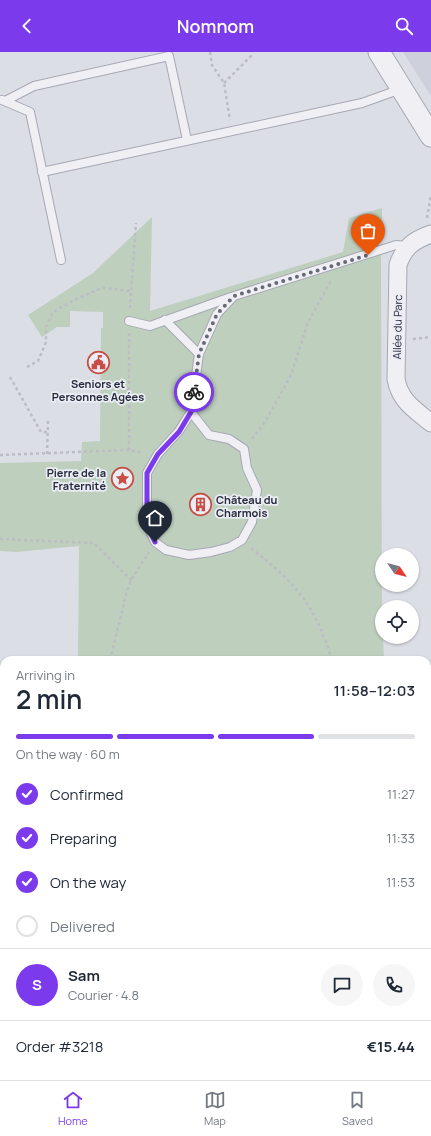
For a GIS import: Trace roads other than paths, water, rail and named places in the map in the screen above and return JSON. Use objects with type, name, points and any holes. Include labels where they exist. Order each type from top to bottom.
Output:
[{"type":"street","points":[[379,52],[431,136]]},
{"type":"street","points":[[407,246],[416,240],[429,227]]},
{"type":"street","name":"Allée du Parc","points":[[407,246],[401,255],[398,265],[396,378],[398,390],[402,398],[431,423]]},
{"type":"lane","points":[[2,100],[34,86],[169,56],[187,140]]},
{"type":"lane","points":[[42,172],[362,103],[402,88]]},
{"type":"lane","points":[[2,100],[30,112],[61,260]]},
{"type":"lane","points":[[129,321],[150,326],[234,296],[381,252],[396,245],[407,246]]},
{"type":"lane","points":[[191,412],[209,435],[229,439],[244,449],[247,468],[257,490],[252,522],[242,540],[212,552],[189,555],[166,550],[155,542],[147,525],[147,473],[154,460],[179,432],[191,412],[199,354],[217,314],[234,296]]},
{"type":"lane","points":[[165,320],[199,354]]},
{"type":"place","name":"Seniors et Personnes Agées","points":[[98,363]]},
{"type":"place","name":"Pierre de la Fraternité","points":[[122,478]]},
{"type":"place","name":"Château du Charmois","points":[[201,505]]}]
